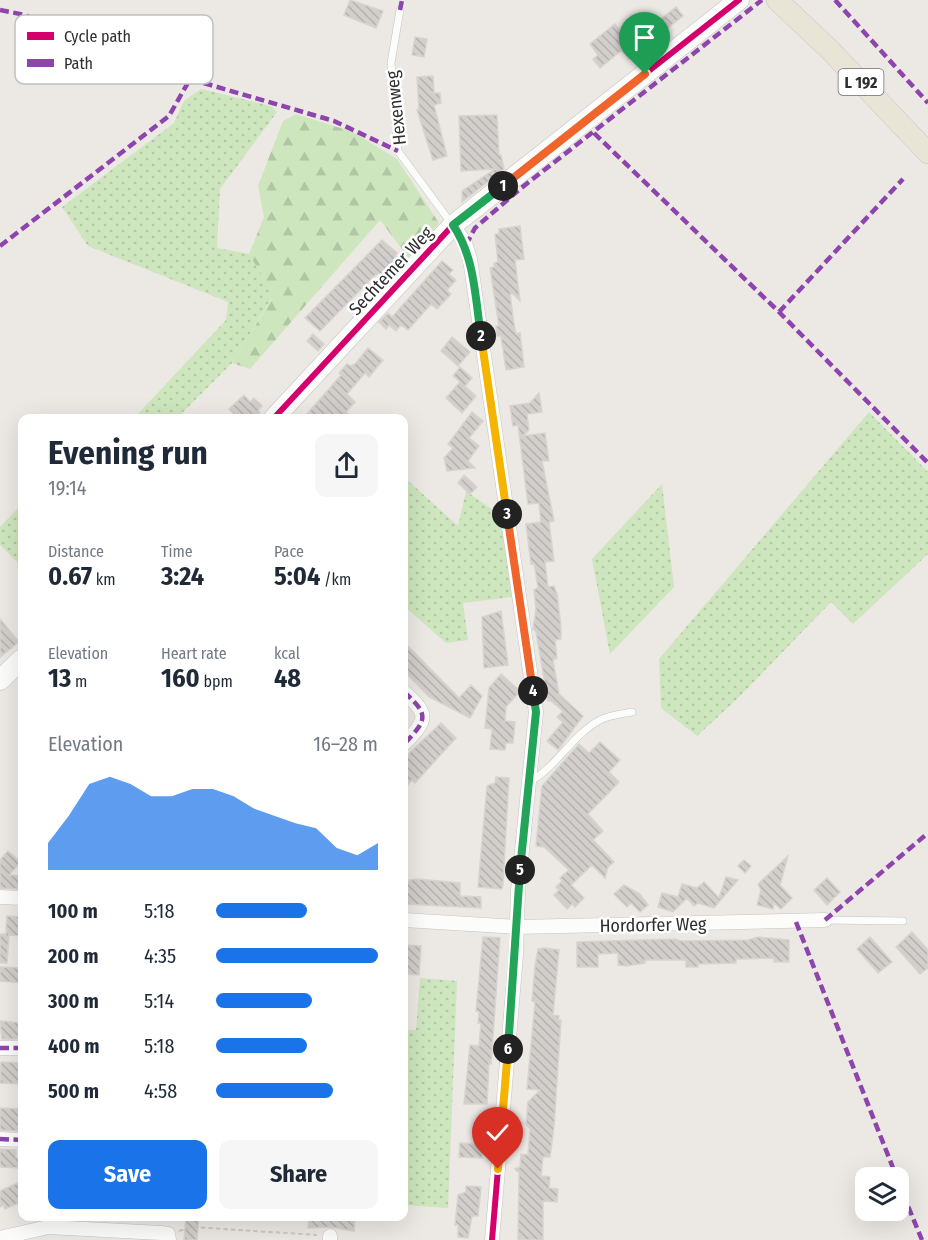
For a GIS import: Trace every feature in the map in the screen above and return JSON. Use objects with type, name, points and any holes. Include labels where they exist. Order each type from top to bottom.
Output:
[{"type":"main road","name":"L 192","points":[[784,7],[928,153]]},
{"type":"street","name":"Sechtemer Weg","points":[[278,414],[453,225],[739,0]]},
{"type":"street","points":[[453,225],[465,243],[470,259],[536,712],[492,1240]]},
{"type":"street","points":[[0,680],[18,662]]},
{"type":"street","points":[[408,696],[418,705],[424,716],[422,726],[408,740]]},
{"type":"street","points":[[0,897],[18,898]]},
{"type":"street","name":"Hordorfer Weg","points":[[408,920],[517,927],[825,920]]},
{"type":"street","points":[[0,1047],[18,1048]]},
{"type":"street","points":[[0,1139],[18,1140]]},
{"type":"street","points":[[0,1238],[48,1227],[168,1237]]},
{"type":"lane","name":"Hexenweg","points":[[400,10],[391,63],[398,151],[453,225]]},
{"type":"lane","points":[[529,782],[543,774],[579,736],[601,719],[632,712]]},
{"type":"lane","name":"Hordorfer Weg","points":[[825,920],[903,921]]},
{"type":"path","points":[[168,1237],[192,1227],[330,1238]]},
{"type":"green space","points":[[201,89],[271,106],[277,112],[220,189],[217,248],[249,254],[274,294],[232,363],[181,414],[138,414],[226,320],[228,302],[88,246],[62,207],[174,123],[184,101]]},
{"type":"green space","points":[[296,114],[353,132],[397,159],[439,223],[408,257],[380,220],[250,369],[232,363],[274,295],[249,254],[264,217],[258,186],[283,121]]},
{"type":"green space","points":[[869,412],[928,472],[928,554],[853,624],[831,602],[738,698],[697,736],[661,708],[659,659]]},
{"type":"green space","points":[[408,481],[458,526],[466,491],[500,515],[513,597],[463,603],[468,640],[446,643],[408,610]]},
{"type":"green space","points":[[662,484],[674,587],[610,654],[592,559]]},
{"type":"green space","points":[[18,508],[18,563],[0,545],[0,527]]},
{"type":"green space","points":[[420,978],[457,981],[448,1208],[408,1205],[408,1030],[416,1030]]},
{"type":"building","points":[[350,0],[383,11],[376,28],[344,15]]},
{"type":"building","points":[[676,7],[683,16],[629,59],[622,50],[600,68],[593,59],[598,55],[590,44],[615,24],[630,43]]},
{"type":"building","points":[[415,37],[427,39],[424,57],[412,55]]},
{"type":"building","points":[[433,76],[434,93],[440,93],[441,103],[434,105],[447,156],[433,160],[417,110],[419,109],[417,77]]},
{"type":"building","points":[[497,115],[499,155],[501,155],[504,169],[462,202],[462,191],[495,169],[461,171],[459,116]]},
{"type":"building","points":[[520,226],[524,259],[515,260],[520,301],[510,294],[516,334],[520,333],[524,367],[506,370],[501,336],[497,336],[496,326],[499,326],[490,268],[498,262],[495,234],[499,234],[499,229]]},
{"type":"building","points":[[382,240],[397,253],[395,256],[401,261],[386,278],[379,273],[373,277],[320,331],[305,318]]},
{"type":"building","points":[[442,261],[453,270],[449,274],[456,280],[447,290],[451,294],[437,309],[431,304],[408,330],[401,325],[396,331],[389,325],[386,329],[379,322],[388,313],[392,317]]},
{"type":"building","points":[[313,334],[324,344],[318,351],[307,341]]},
{"type":"building","points":[[452,337],[470,352],[458,366],[441,351]]},
{"type":"building","points":[[368,348],[383,360],[369,377],[365,373],[347,394],[355,402],[346,412],[348,414],[307,414],[341,375],[339,373],[347,364],[350,366],[355,364]]},
{"type":"building","points":[[460,367],[472,378],[465,386],[476,396],[462,413],[446,398],[460,382],[453,376]]},
{"type":"building","points":[[539,393],[542,412],[527,414],[529,430],[523,436],[545,433],[549,461],[542,461],[554,521],[549,522],[554,561],[545,562],[548,587],[554,586],[557,594],[561,627],[561,639],[555,640],[557,658],[553,660],[559,694],[583,716],[558,750],[547,741],[563,722],[557,717],[563,711],[548,701],[536,632],[533,629],[536,609],[534,590],[538,588],[534,563],[531,564],[526,524],[541,522],[539,503],[528,504],[518,425],[513,426],[510,406],[530,403]]},
{"type":"building","points":[[244,395],[250,402],[254,398],[262,406],[258,410],[259,414],[233,414],[229,409]]},
{"type":"building","points":[[472,412],[483,421],[469,438],[479,446],[468,461],[475,468],[447,471],[444,458],[453,448],[448,444]]},
{"type":"building","points":[[464,475],[477,487],[470,494],[458,483]]},
{"type":"building","points":[[501,611],[508,665],[484,668],[482,617]]},
{"type":"building","points":[[0,619],[18,643],[0,657]]},
{"type":"building","points":[[408,646],[459,698],[471,685],[482,696],[470,718],[429,697],[408,675]]},
{"type":"building","points":[[501,674],[520,691],[506,707],[505,721],[515,722],[513,743],[506,743],[505,750],[490,749],[492,729],[485,728],[489,688]]},
{"type":"building","points":[[441,723],[456,738],[415,783],[412,780],[408,784],[408,754]]},
{"type":"building","points":[[600,742],[620,760],[609,772],[619,782],[588,814],[603,831],[593,840],[614,862],[608,867],[605,878],[592,865],[571,885],[584,898],[575,907],[572,904],[567,909],[554,895],[559,890],[556,887],[562,881],[560,878],[569,870],[544,847],[536,846],[542,786],[579,744],[589,753]]},
{"type":"building","points":[[496,777],[509,778],[502,889],[478,887],[487,786],[495,783]]},
{"type":"building","points":[[8,851],[18,859],[18,865],[9,875],[18,876],[18,889],[0,888],[0,860]]},
{"type":"building","points":[[788,856],[780,885],[792,898],[781,909],[774,903],[773,909],[757,905],[761,890],[758,884]]},
{"type":"building","points":[[744,860],[751,866],[745,873],[738,866]]},
{"type":"building","points":[[726,877],[738,880],[714,908],[698,903],[694,906],[687,898],[673,912],[658,907],[662,893],[678,897],[682,884],[697,888],[704,882],[719,898]]},
{"type":"building","points":[[827,878],[840,892],[827,905],[814,890]]},
{"type":"building","points":[[417,879],[460,883],[460,896],[481,897],[481,908],[408,904],[408,880]]},
{"type":"building","points":[[624,885],[640,894],[648,905],[640,912],[631,903],[627,907],[614,894]]},
{"type":"building","points":[[7,916],[18,917],[18,936],[9,935],[7,963],[0,963],[0,934],[6,934]]},
{"type":"building","points":[[912,932],[928,950],[928,968],[920,974],[896,947]]},
{"type":"building","points":[[483,937],[500,938],[487,1104],[464,1104],[470,1045],[479,1046],[481,1024],[478,1023],[479,1012],[476,1011]]},
{"type":"building","points":[[758,937],[789,940],[789,962],[774,962],[774,958],[736,959],[736,963],[698,964],[698,967],[686,967],[686,960],[645,960],[645,963],[626,966],[618,965],[618,953],[598,954],[598,967],[577,967],[577,942],[675,939],[681,941],[748,940]]},
{"type":"building","points":[[870,937],[892,962],[878,973],[857,949]]},
{"type":"building","points":[[408,945],[421,946],[419,975],[408,974]]},
{"type":"building","points":[[538,949],[559,950],[553,1015],[559,1016],[558,1020],[561,1020],[554,1127],[550,1157],[543,1157],[541,1176],[550,1177],[549,1188],[558,1189],[557,1202],[543,1201],[543,1240],[531,1240],[518,1239],[519,1173],[515,1169],[520,1167],[521,1154],[528,1155],[530,1129],[526,1124],[528,1102],[540,1090],[527,1089],[535,1002],[532,1001],[535,966]]},
{"type":"building","points":[[0,967],[18,968],[18,983],[0,981]]},
{"type":"building","points":[[0,1021],[18,1023],[18,1039],[2,1039]]},
{"type":"building","points":[[1,1062],[18,1063],[18,1084],[0,1083]]},
{"type":"building","points":[[0,1108],[18,1109],[18,1131],[0,1130]]},
{"type":"building","points":[[460,1143],[483,1144],[482,1158],[459,1157]]},
{"type":"building","points":[[0,1149],[16,1150],[18,1168],[0,1167]]},
{"type":"building","points":[[18,1183],[18,1203],[5,1209],[4,1205],[0,1207],[0,1191]]},
{"type":"building","points":[[466,1186],[481,1187],[478,1216],[472,1216],[468,1238],[458,1237],[458,1225],[455,1225],[458,1195],[466,1192]]},
{"type":"building","points":[[186,1221],[199,1221],[197,1240],[184,1240]]},
{"type":"building","points":[[309,1221],[355,1221],[354,1231],[331,1227],[308,1228]]},
{"type":"marked path","points":[[400,10],[402,0]]},
{"type":"marked path","points":[[466,245],[475,228],[520,189],[762,0]]},
{"type":"marked path","points":[[835,0],[928,103]]},
{"type":"marked path","points":[[0,10],[25,15]]},
{"type":"marked path","points":[[0,246],[169,116],[187,84]]},
{"type":"marked path","points":[[207,84],[334,121],[398,151]]},
{"type":"marked path","points":[[594,133],[779,312],[928,463]]},
{"type":"marked path","points":[[779,312],[903,179]]},
{"type":"marked path","points":[[408,696],[418,706],[422,718],[421,723],[408,739]]},
{"type":"marked path","points":[[825,920],[928,833]]},
{"type":"marked path","points":[[796,922],[893,1167]]},
{"type":"marked path","points":[[0,1048],[18,1048]]},
{"type":"marked path","points":[[0,1139],[18,1140]]},
{"type":"marked path","points":[[909,1209],[922,1240]]},
{"type":"cycle path","points":[[278,414],[453,225],[739,0]]},
{"type":"cycle path","points":[[453,225],[465,243],[470,259],[536,712],[518,890],[516,955],[492,1240]]},
{"type":"route","points":[[498,1169],[516,955],[518,890],[536,712],[470,259],[465,243],[453,225],[645,74]]}]
